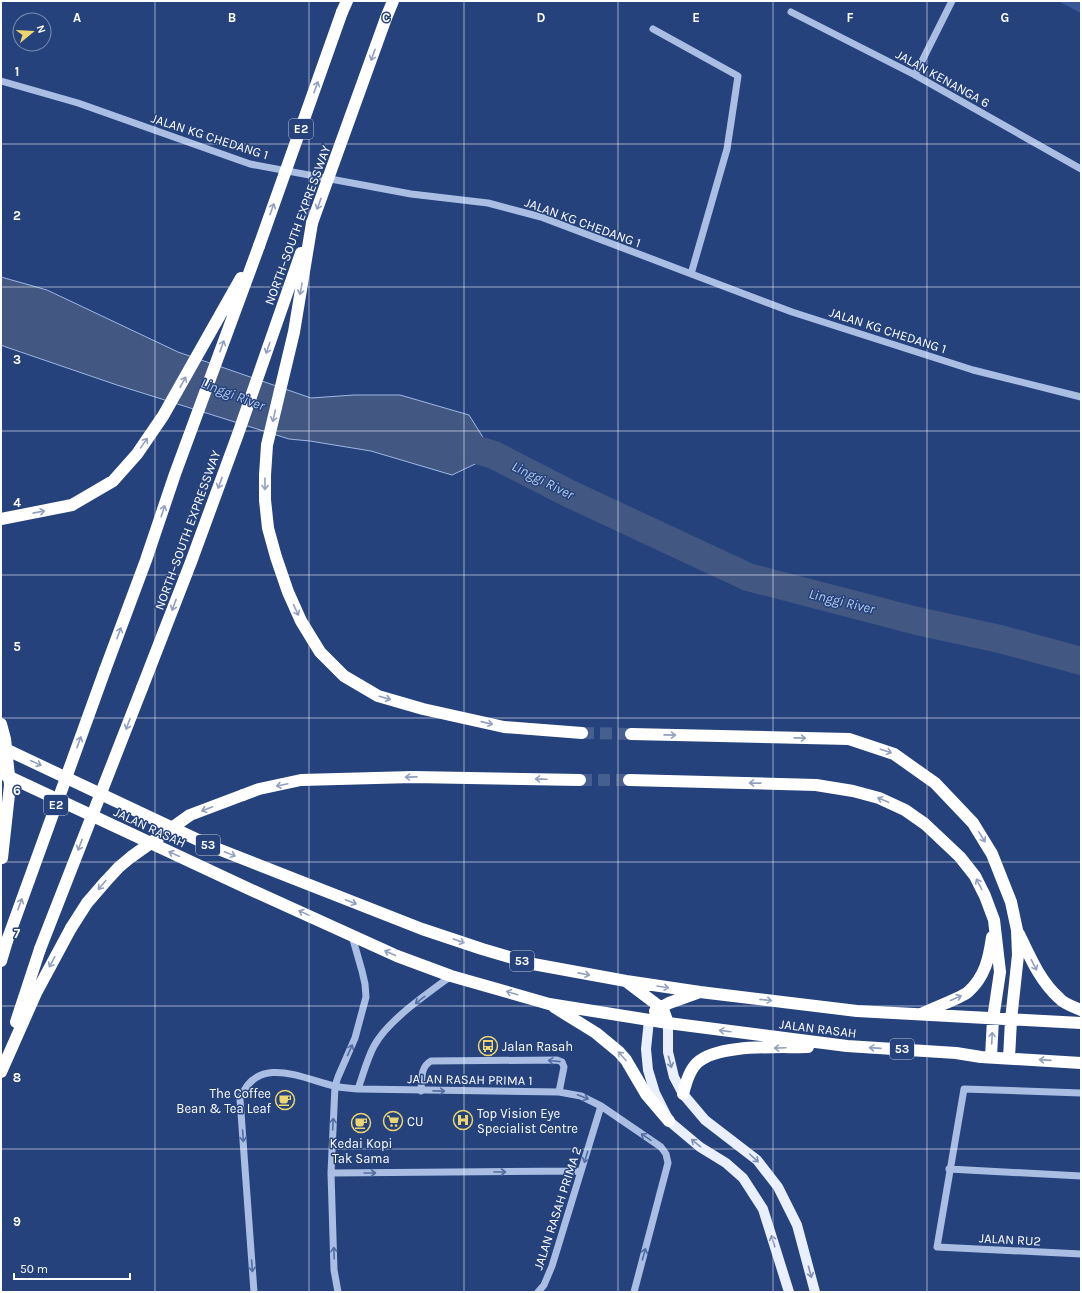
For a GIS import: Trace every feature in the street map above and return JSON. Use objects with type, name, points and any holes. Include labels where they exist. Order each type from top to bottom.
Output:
[{"type":"highway","name":"NORTH–SOUTH EXPRESSWAY","points":[[1,1066],[40,949],[191,562],[393,1]]},
{"type":"highway","name":"E2","points":[[1,961],[344,7]]},
{"type":"highway","points":[[312,223],[294,332],[267,446],[265,500],[268,528],[276,556],[288,592],[301,621],[320,652],[344,676],[378,696],[423,709],[504,727],[582,733]]},
{"type":"highway","points":[[1,519],[72,505],[113,482],[137,454],[163,416],[259,246]]},
{"type":"highway","points":[[1,724],[5,740],[10,785],[2,860]]},
{"type":"highway","points":[[631,734],[849,739],[894,754],[935,783],[974,823],[992,854],[1011,902],[1017,930],[1018,955],[1010,1020],[1009,1058]]},
{"type":"highway","name":"JALAN RASAH","points":[[1,746],[213,847],[354,903],[482,949],[533,964],[626,981],[700,992],[857,1011],[1081,1024]]},
{"type":"highway","name":"JALAN RASAH","points":[[1,773],[397,956],[450,976],[549,1004],[668,1024],[847,1046],[1081,1063]]},
{"type":"highway","points":[[1,1072],[36,993],[71,928],[88,903],[106,880],[130,857],[190,815],[260,789],[301,780],[413,777],[580,780]]},
{"type":"highway","points":[[629,780],[816,785],[853,791],[879,798],[905,810],[925,824],[960,856],[975,876],[985,896],[994,920],[1000,972],[993,1018],[991,1057]]},
{"type":"highway","points":[[920,1014],[967,993],[980,978],[989,959],[994,920]]},
{"type":"highway","points":[[1017,930],[1036,968],[1046,984],[1060,999],[1081,1010]]},
{"type":"highway","points":[[626,981],[660,1007],[664,1012],[668,1024]]},
{"type":"highway","points":[[648,1020],[660,1007],[700,992]]},
{"type":"highway","points":[[549,1004],[596,1033],[619,1052],[629,1064],[646,1094],[669,1121]]},
{"type":"highway","points":[[683,1094],[688,1078],[697,1063],[718,1053],[733,1049],[847,1046]]},
{"type":"main road","points":[[648,1020],[646,1049],[648,1070],[655,1093],[669,1121],[700,1147],[726,1163],[743,1178],[763,1209],[789,1292]]},
{"type":"main road","points":[[668,1024],[668,1052],[674,1077],[683,1094],[706,1120],[757,1160],[778,1187],[797,1225],[815,1292]]},
{"type":"street","points":[[915,75],[952,1]]},
{"type":"street","name":"JALAN KENANGA 6","points":[[791,12],[915,75],[1081,169]]},
{"type":"street","points":[[653,29],[738,76],[727,149],[691,274]]},
{"type":"street","name":"JALAN KG CHEDANG 1","points":[[1,81],[78,103],[250,164],[412,194],[488,204],[541,217],[792,312],[965,367],[1081,397]]},
{"type":"street","points":[[338,1292],[334,1270],[331,1173],[336,1086],[338,1077],[355,1038],[366,997],[365,984],[352,936]]},
{"type":"street","points":[[358,1089],[374,1046],[387,1030],[402,1013],[450,976]]},
{"type":"street","points":[[421,1091],[423,1068],[431,1061],[557,1060],[562,1062],[564,1067],[559,1092]]},
{"type":"street","name":"JALAN RASAH PRIMA 1","points":[[254,1292],[240,1099],[249,1084],[260,1075],[272,1072],[285,1072],[336,1086],[358,1089],[559,1092],[581,1096],[601,1106],[661,1147],[666,1154],[668,1163],[634,1292]]},
{"type":"street","points":[[1081,1092],[964,1089],[950,1169],[1081,1176]]},
{"type":"street","name":"JALAN RASAH PRIMA 2","points":[[538,1292],[544,1286],[552,1266],[601,1106]]},
{"type":"street","name":"JALAN RU2","points":[[950,1169],[937,1247],[1081,1254]]},
{"type":"street","points":[[331,1173],[581,1171]]},
{"type":"shaded area","points":[[1058,1],[1081,1],[1081,13]]},
{"type":"water","points":[[1,277],[47,290],[178,352],[311,398],[354,395],[400,395],[469,415],[494,455],[452,475],[371,451],[289,439],[117,385],[6,347],[1,345]]},
{"type":"waterway","name":"Linggi River","points":[[458,444],[494,455],[570,494],[748,577],[917,621],[1000,639],[1081,661]]},
{"type":"tunnel","points":[[582,733],[631,734]]},
{"type":"tunnel","points":[[580,780],[629,780]]},
{"type":"place","name":"Jalan Rasah","points":[[488,1046]]},
{"type":"place","name":"The Coffee Bean & Tea Leaf","points":[[285,1100]]},
{"type":"place","name":"Top Vision Eye Specialist Centre","points":[[463,1120]]},
{"type":"place","name":"CU","points":[[393,1121]]},
{"type":"place","name":"Kedai Kopi Tak Sama","points":[[361,1123]]}]
